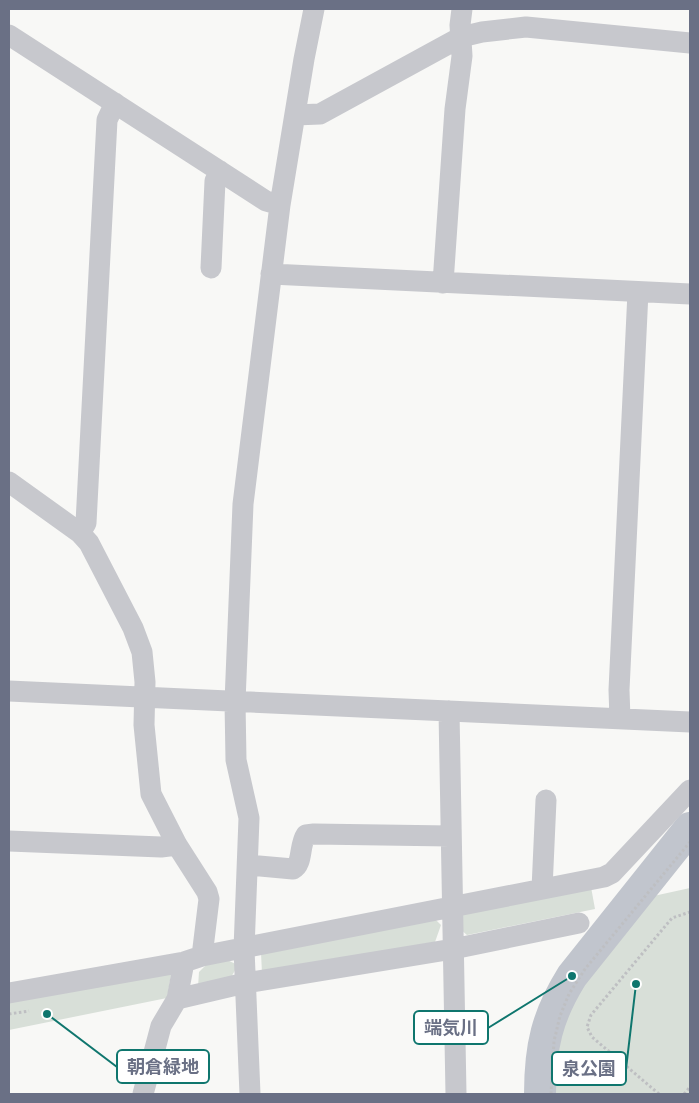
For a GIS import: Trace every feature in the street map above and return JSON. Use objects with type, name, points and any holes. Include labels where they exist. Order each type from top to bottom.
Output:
[{"type":"street","points":[[250,1094],[244,949],[249,866],[249,818],[236,760],[235,702],[243,494],[280,205],[314,9]]},
{"type":"street","points":[[443,282],[456,120],[455,109],[462,56],[462,9]]},
{"type":"street","points":[[295,115],[320,114],[461,37],[490,31],[526,27],[690,43]]},
{"type":"street","points":[[9,35],[266,200],[280,205]]},
{"type":"street","points":[[80,533],[86,523],[107,120],[115,103]]},
{"type":"street","points":[[211,268],[215,181],[220,171]]},
{"type":"street","points":[[271,274],[690,294]]},
{"type":"street","points":[[620,719],[619,690],[638,292]]},
{"type":"street","points":[[9,482],[80,533],[89,543],[120,602],[142,652],[145,668],[144,699],[151,794],[177,845],[207,892],[209,899],[193,959],[177,999],[161,1026],[143,1094]]},
{"type":"street","points":[[9,692],[690,722]]},
{"type":"street","points":[[449,711],[451,907],[456,1094]]},
{"type":"street","points":[[9,993],[193,959],[604,877],[612,873],[690,790]]},
{"type":"street","points":[[542,889],[546,800]]},
{"type":"street","points":[[249,866],[293,869],[299,864],[302,841],[306,836],[314,834],[450,836]]},
{"type":"street","points":[[9,841],[161,847],[177,845]]},
{"type":"street","points":[[177,999],[245,983],[453,949],[579,923]]},
{"type":"path","points":[[551,1094],[554,1041],[560,1016],[569,994],[591,961],[690,842]]},
{"type":"path","points":[[660,1094],[592,1037],[587,1027],[591,1015],[672,918],[690,912]]},
{"type":"path","points":[[684,1094],[690,1087]]},
{"type":"shaded area","points":[[591,887],[595,909],[467,935],[460,929],[459,918],[467,912]]},
{"type":"shaded area","points":[[690,888],[690,1094],[555,1094],[557,1040],[565,1014],[585,977],[609,944],[649,897]]},
{"type":"shaded area","points":[[434,918],[441,925],[435,942],[262,973],[261,953]]},
{"type":"shaded area","points":[[227,960],[238,965],[229,981],[198,987],[199,972],[207,964]]},
{"type":"shaded area","points":[[172,969],[167,998],[9,1030],[9,999]]},
{"type":"waterway","points":[[540,1094],[541,1061],[547,1032],[563,991],[572,976],[690,828]]},
{"type":"place","name":"端気川","points":[[572,976]]},
{"type":"place","name":"泉公園","points":[[636,984]]},
{"type":"place","name":"朝倉緑地","points":[[47,1014]]}]
